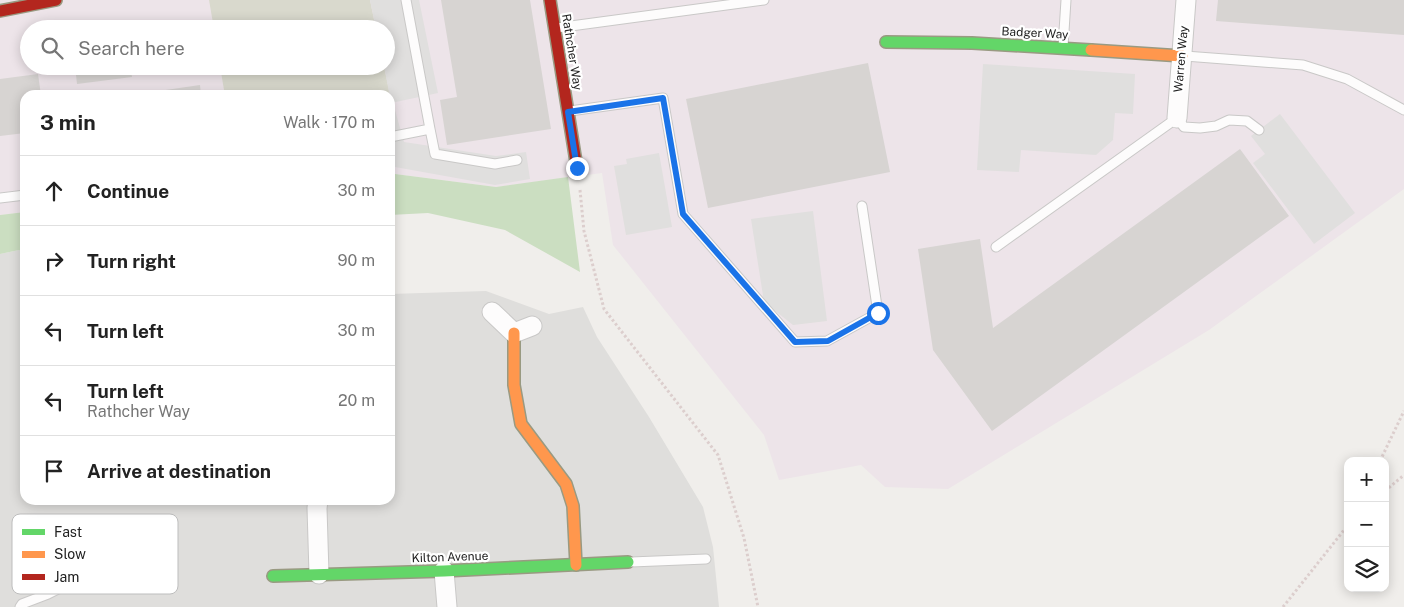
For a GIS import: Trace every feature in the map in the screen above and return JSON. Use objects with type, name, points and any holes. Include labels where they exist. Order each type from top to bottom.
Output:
[{"type":"street","points":[[0,11],[36,2],[56,0]]},
{"type":"street","name":"Rathcher Way","points":[[550,0],[577,168]]},
{"type":"street","name":"Warren Way","points":[[1177,118],[1186,0]]},
{"type":"street","name":"Badger Way","points":[[886,42],[972,43],[1182,56]]},
{"type":"street","points":[[492,312],[514,333],[514,385],[522,424],[566,484],[574,513],[576,565]]},
{"type":"street","points":[[514,333],[532,326]]},
{"type":"street","points":[[318,505],[319,574]]},
{"type":"street","name":"Kilton Avenue","points":[[273,576],[444,571],[628,562]]},
{"type":"street","points":[[444,571],[447,607]]},
{"type":"lane","points":[[406,0],[435,154],[495,164],[517,160]]},
{"type":"lane","points":[[553,28],[764,0]]},
{"type":"lane","points":[[1063,48],[1066,0]]},
{"type":"lane","points":[[1182,56],[1303,65],[1347,79],[1404,110]]},
{"type":"lane","points":[[568,112],[663,98],[683,214],[795,342],[828,341],[878,313],[862,206]]},
{"type":"lane","points":[[996,247],[1177,118],[1184,127],[1216,126],[1228,120],[1247,121],[1259,130]]},
{"type":"lane","points":[[395,136],[430,129]]},
{"type":"lane","points":[[0,198],[20,196]]},
{"type":"lane","points":[[628,562],[706,559]]},
{"type":"lane","points":[[20,607],[22,604],[48,594]]},
{"type":"path","points":[[577,168],[584,231],[604,309],[718,455],[744,538],[758,607]]},
{"type":"path","points":[[1382,457],[1404,411]]},
{"type":"path","points":[[1389,488],[1404,475]]},
{"type":"path","points":[[1283,607],[1344,530]]},
{"type":"shaded area","points":[[0,0],[1404,0],[1404,189],[1209,330],[948,489],[885,487],[861,465],[779,480],[764,435],[613,245],[602,173],[496,187],[395,174],[395,90],[20,90],[20,213],[0,215]]},
{"type":"shaded area","points":[[209,0],[370,0],[374,20],[212,20]]},
{"type":"shaded area","points":[[370,0],[419,0],[438,93],[395,102],[395,90],[389,90],[386,75],[395,75],[395,20],[374,20]]},
{"type":"shaded area","points":[[983,64],[1135,74],[1133,114],[1115,113],[1113,140],[1096,155],[1021,150],[1019,172],[977,170]]},
{"type":"shaded area","points":[[222,75],[386,75],[389,90],[224,90]]},
{"type":"shaded area","points":[[395,110],[404,142],[496,156],[526,152],[530,179],[495,185],[395,167]]},
{"type":"shaded area","points":[[1280,114],[1355,213],[1314,244],[1253,163],[1265,154],[1251,136]]},
{"type":"shaded area","points":[[659,153],[672,227],[626,235],[614,166],[627,164],[626,159]]},
{"type":"shaded area","points":[[813,211],[827,321],[793,325],[764,302],[751,219]]},
{"type":"shaded area","points":[[20,251],[20,505],[395,505],[395,294],[486,291],[549,314],[583,307],[597,337],[649,417],[703,507],[713,547],[719,607],[0,607],[0,254]]},
{"type":"green space","points":[[395,174],[496,187],[568,177],[580,272],[505,230],[428,213],[395,215]]},
{"type":"green space","points":[[20,213],[20,251],[0,254],[0,215]]},
{"type":"building","points":[[441,0],[530,0],[551,129],[447,145],[440,100],[457,97]]},
{"type":"building","points":[[1218,0],[1404,0],[1404,35],[1216,21]]},
{"type":"building","points":[[868,63],[890,172],[708,208],[686,99]]},
{"type":"building","points":[[38,75],[40,90],[20,90],[20,134],[0,136],[0,79]]},
{"type":"building","points":[[76,75],[132,75],[132,77],[77,84]]},
{"type":"building","points":[[200,85],[200,90],[166,90]]},
{"type":"building","points":[[1240,149],[1289,216],[992,431],[933,350],[918,249],[980,239],[993,328]]},
{"type":"traffic: fast","points":[[886,42],[972,43],[1091,50]]},
{"type":"traffic: fast","points":[[273,576],[444,571],[628,562]]},
{"type":"traffic: slow","points":[[1091,50],[1182,56]]},
{"type":"traffic: slow","points":[[514,333],[514,385],[521,424],[566,484],[573,506],[576,565]]},
{"type":"traffic: jam","points":[[0,11],[56,0]]},
{"type":"traffic: jam","points":[[550,0],[577,168]]},
{"type":"route","points":[[577,168],[568,112],[663,98],[683,214],[795,342],[828,341],[878,313]]}]
